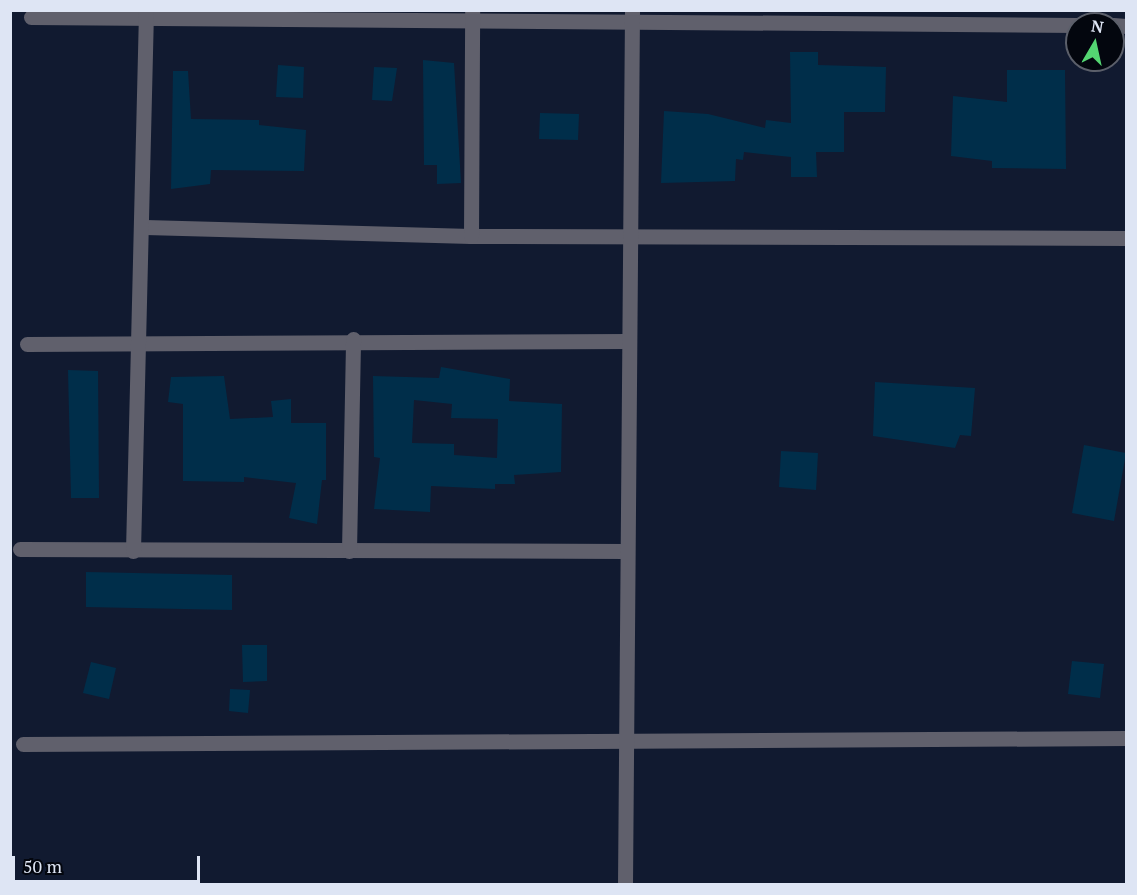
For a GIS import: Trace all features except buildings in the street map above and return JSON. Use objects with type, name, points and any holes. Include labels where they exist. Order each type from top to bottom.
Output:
[{"type":"street","points":[[133,551],[145,227],[146,14]]},
{"type":"street","points":[[31,17],[146,14],[784,16],[986,18],[1065,24]]},
{"type":"street","points":[[471,236],[472,15]]},
{"type":"street","points":[[625,885],[624,738],[632,16]]},
{"type":"street","points":[[145,227],[471,236],[1126,238]]},
{"type":"street","points":[[27,344],[353,339],[629,341]]},
{"type":"street","points":[[349,551],[353,339]]},
{"type":"street","points":[[20,549],[626,551]]},
{"type":"street","points":[[23,744],[624,738],[1126,738]]}]
